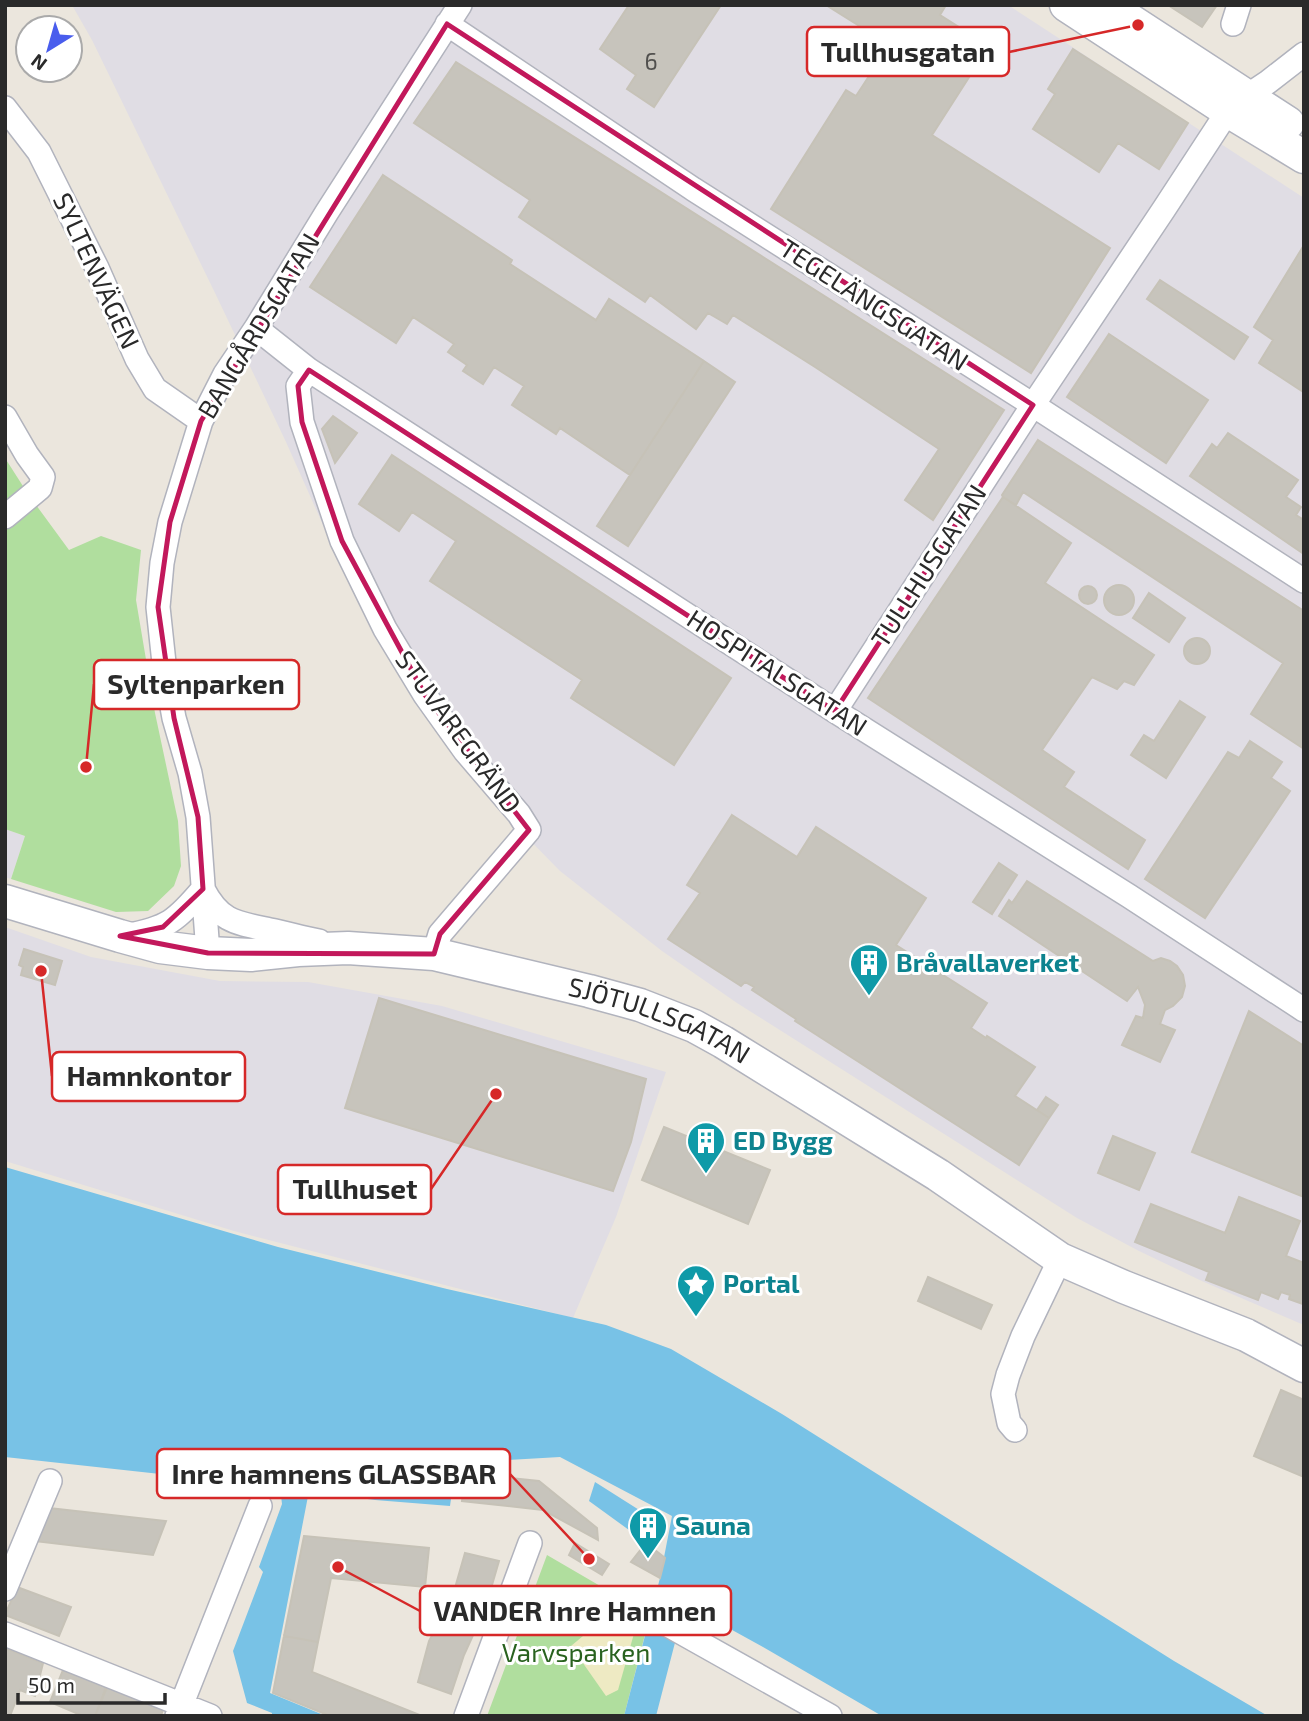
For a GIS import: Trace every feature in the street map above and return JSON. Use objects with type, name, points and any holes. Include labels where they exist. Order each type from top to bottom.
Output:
[{"type":"main road","points":[[1066,5],[1248,96],[1304,157]]},
{"type":"main road","points":[[1107,5],[1304,133]]},
{"type":"main road","name":"SJÖTULLSGATAN","points":[[5,901],[160,947],[251,955],[348,948],[434,954],[640,1005],[694,1026],[723,1041],[927,1168],[1060,1259],[1246,1335],[1304,1351]]},
{"type":"main road","name":"SJÖTULLSGATAN","points":[[1246,1335],[1304,1366]]},
{"type":"street","name":"BANGÅRDSGATAN","points":[[208,953],[198,817],[190,774],[174,718],[158,607],[162,563],[170,522],[201,421],[225,374],[454,15]]},
{"type":"street","name":"TEGELÄNGSGATAN","points":[[454,15],[693,189],[1304,581]]},
{"type":"street","name":"TULLHUSGATAN","points":[[835,711],[1033,405],[1146,237],[1248,96],[1304,54]]},
{"type":"street","name":"SYLTENVÄGEN","points":[[5,108],[39,152],[97,268],[137,359],[155,390],[201,421]]},
{"type":"street","name":"HOSPITALSGATAN","points":[[256,328],[309,370],[835,711],[1304,1010]]},
{"type":"street","name":"STUVAREGRÄND","points":[[309,370],[298,386],[302,422],[342,541],[385,629],[425,695],[465,751],[519,814],[529,830],[440,934],[434,954]]},
{"type":"street","points":[[5,417],[43,477],[40,488],[5,517]]},
{"type":"street","points":[[120,936],[163,927],[182,913],[203,888],[218,911],[230,920],[348,948]]},
{"type":"street","points":[[1015,1430],[1009,1423],[1003,1394],[1008,1375],[1023,1336],[1060,1259]]},
{"type":"street","points":[[5,1589],[50,1482]]},
{"type":"street","points":[[179,1710],[260,1506]]},
{"type":"street","points":[[466,1716],[530,1543]]},
{"type":"street","points":[[650,1615],[830,1716]]},
{"type":"street","points":[[5,1634],[179,1710],[210,1716]]},
{"type":"highlighted area","points":[[447,24],[1033,405],[835,711],[309,370],[298,386],[302,422],[342,541],[425,695],[529,830],[440,934],[434,954],[208,953],[120,936],[163,927],[203,889],[198,817],[174,718],[158,607],[170,522],[201,421]]},
{"type":"shaded area","points":[[72,5],[1008,5],[1304,198],[1304,1325],[1204,1282],[1077,1218],[737,1003],[662,951],[560,871],[503,813],[405,685],[348,581],[286,442],[84,26],[84,14],[77,14]]},
{"type":"shaded area","points":[[5,829],[25,836],[11,879],[5,877]]},
{"type":"shaded area","points":[[5,927],[91,957],[220,981],[308,982],[442,1006],[666,1072],[616,1217],[573,1318],[234,1231],[5,1161]]},
{"type":"green space","points":[[5,458],[69,550],[101,536],[141,550],[136,600],[155,713],[178,821],[181,866],[174,886],[148,911],[116,912],[11,879],[25,836],[5,829]]},
{"type":"green space","name":"Varvsparken","points":[[547,1555],[650,1615],[624,1716],[487,1716]]},
{"type":"sand","points":[[614,1610],[637,1623],[618,1690],[606,1696],[571,1646]]},
{"type":"water","points":[[5,1167],[278,1247],[606,1325],[671,1349],[782,1414],[1174,1661],[1268,1716],[882,1716],[685,1604],[656,1716],[624,1716],[660,1578],[672,1516],[560,1457],[456,1463],[450,1506],[309,1491],[270,1693],[326,1716],[272,1716],[272,1713],[247,1703],[233,1651],[263,1572],[259,1567],[282,1504],[280,1487],[5,1457]]},
{"type":"water","points":[[595,1482],[655,1520],[640,1538],[589,1501]]},
{"type":"building","points":[[629,5],[721,5],[654,107],[627,89],[636,75],[600,49]]},
{"type":"building","points":[[826,5],[946,5],[940,15],[989,46],[932,135],[1110,248],[1031,373],[771,209],[846,90],[856,96],[873,70],[880,74],[896,49]]},
{"type":"building","points":[[1168,5],[1217,5],[1202,27]]},
{"type":"building","points":[[1073,49],[1188,123],[1159,169],[1118,143],[1099,172],[1033,129],[1055,94],[1048,89]]},
{"type":"building","points":[[456,62],[1004,410],[933,520],[905,500],[939,449],[733,315],[727,324],[708,313],[696,329],[650,295],[645,302],[519,217],[530,200],[414,123]]},
{"type":"building","points":[[383,175],[512,260],[510,264],[596,320],[609,299],[704,361],[630,475],[560,428],[556,434],[512,405],[524,386],[494,367],[483,384],[463,371],[467,365],[448,352],[454,344],[413,317],[396,343],[310,287]]},
{"type":"building","points":[[1304,245],[1302,391],[1259,363],[1273,340],[1254,327]]},
{"type":"building","points":[[1160,280],[1248,337],[1234,359],[1147,299]]},
{"type":"building","points":[[1109,334],[1208,400],[1166,463],[1067,397]]},
{"type":"building","points":[[704,361],[735,382],[628,546],[597,526]]},
{"type":"building","points":[[333,416],[357,433],[335,463],[322,429]]},
{"type":"building","points":[[1228,433],[1298,480],[1286,497],[1301,507],[1296,515],[1304,520],[1304,554],[1190,476],[1212,444],[1217,448]]},
{"type":"building","points":[[1038,440],[1304,611],[1304,749],[1251,714],[1283,663],[1023,492],[1016,505],[1003,497]]},
{"type":"building","points":[[392,455],[731,678],[674,765],[571,698],[582,680],[430,581],[456,541],[412,512],[399,531],[359,504]]},
{"type":"building","points":[[1003,497],[1071,543],[1045,583],[1154,655],[1134,685],[1124,681],[1117,689],[1092,677],[1042,750],[1074,772],[1064,787],[1145,840],[1128,869],[868,698]]},
{"type":"building","points":[[1119,585],[1130,589],[1134,600],[1130,611],[1119,615],[1108,611],[1104,600],[1108,589]]},
{"type":"building","points":[[1084,586],[1092,586],[1097,595],[1095,602],[1084,604],[1079,599],[1079,591]]},
{"type":"building","points":[[1149,593],[1185,618],[1169,642],[1133,618]]},
{"type":"building","points":[[1197,638],[1206,642],[1210,651],[1206,660],[1197,664],[1188,660],[1184,651],[1188,642]]},
{"type":"building","points":[[1180,701],[1205,717],[1166,778],[1131,755],[1144,735],[1154,741]]},
{"type":"building","points":[[1250,741],[1282,762],[1271,778],[1290,791],[1205,918],[1145,879],[1228,752],[1239,758]]},
{"type":"building","name":"Bråvallaverket","points":[[732,815],[797,857],[816,827],[926,898],[896,945],[987,1003],[971,1028],[1035,1067],[1015,1096],[1049,1118],[1019,1165],[795,1021],[796,1019],[752,990],[754,987],[745,982],[741,986],[668,939],[700,893],[687,885]]},
{"type":"building","points":[[999,863],[1017,875],[992,914],[973,902]]},
{"type":"building","points":[[1027,881],[1153,961],[1161,958],[1177,966],[1183,975],[1185,986],[1182,997],[1165,1010],[1160,1024],[1175,1030],[1160,1062],[1122,1045],[1136,1016],[1143,1018],[1145,1005],[1138,987],[1127,1001],[999,916],[1009,900],[1012,903]]},
{"type":"building","points":[[24,949],[62,961],[55,985],[21,975],[23,967],[19,965]]},
{"type":"building","points":[[379,998],[646,1079],[631,1142],[613,1191],[345,1108]]},
{"type":"building","points":[[1249,1011],[1304,1046],[1304,1197],[1192,1152]]},
{"type":"building","points":[[1046,1097],[1058,1105],[1049,1118],[1037,1110]]},
{"type":"building","name":"ED Bygg","points":[[664,1127],[770,1170],[748,1224],[642,1180]]},
{"type":"building","points":[[1113,1136],[1155,1153],[1139,1190],[1098,1173]]},
{"type":"building","points":[[1239,1197],[1300,1221],[1286,1256],[1304,1263],[1303,1304],[1289,1299],[1290,1295],[1281,1292],[1278,1299],[1261,1292],[1258,1300],[1206,1280],[1209,1272],[1135,1242],[1151,1204],[1225,1233]]},
{"type":"building","points":[[928,1277],[992,1305],[981,1329],[918,1301]]},
{"type":"building","points":[[1281,1390],[1304,1400],[1304,1477],[1254,1456]]},
{"type":"building","points":[[465,1473],[539,1481],[597,1528],[598,1540],[543,1510],[462,1501]]},
{"type":"building","points":[[49,1508],[166,1521],[153,1555],[34,1541]]},
{"type":"building","points":[[304,1536],[429,1548],[425,1587],[331,1578],[318,1642],[284,1636]]},
{"type":"building","points":[[575,1543],[609,1564],[602,1575],[569,1555]]},
{"type":"building","name":"Sauna","points":[[646,1543],[665,1558],[660,1578],[631,1562]]},
{"type":"building","points":[[465,1553],[499,1561],[485,1609],[464,1655],[451,1694],[418,1682],[429,1641],[453,1595]]},
{"type":"building","points":[[17,1587],[71,1607],[59,1636],[5,1615]]},
{"type":"building","points":[[284,1636],[318,1642],[312,1672],[422,1716],[330,1716],[273,1693]]},
{"type":"building","points":[[5,1648],[43,1663],[35,1696],[20,1690],[10,1716],[5,1716]]},
{"type":"building","points":[[63,1670],[106,1687],[95,1716],[83,1716],[50,1702]]},
{"type":"building","points":[[107,1687],[163,1709],[161,1716],[95,1716]]},
{"type":"place","name":"Tullhusgatan","points":[[1138,25]]},
{"type":"place","name":"Syltenparken","points":[[86,767]]},
{"type":"place","name":"Hamnkontor","points":[[41,971]]},
{"type":"place","name":"Bråvallaverket","points":[[869,997]]},
{"type":"place","name":"Tullhuset","points":[[496,1094]]},
{"type":"place","name":"ED Bygg","points":[[706,1175]]},
{"type":"place","name":"Portal","points":[[696,1318]]},
{"type":"place","name":"Inre hamnens GLASSBAR","points":[[589,1559]]},
{"type":"place","name":"Sauna","points":[[648,1560]]},
{"type":"place","name":"VANDER Inre Hamnen","points":[[338,1567]]}]
